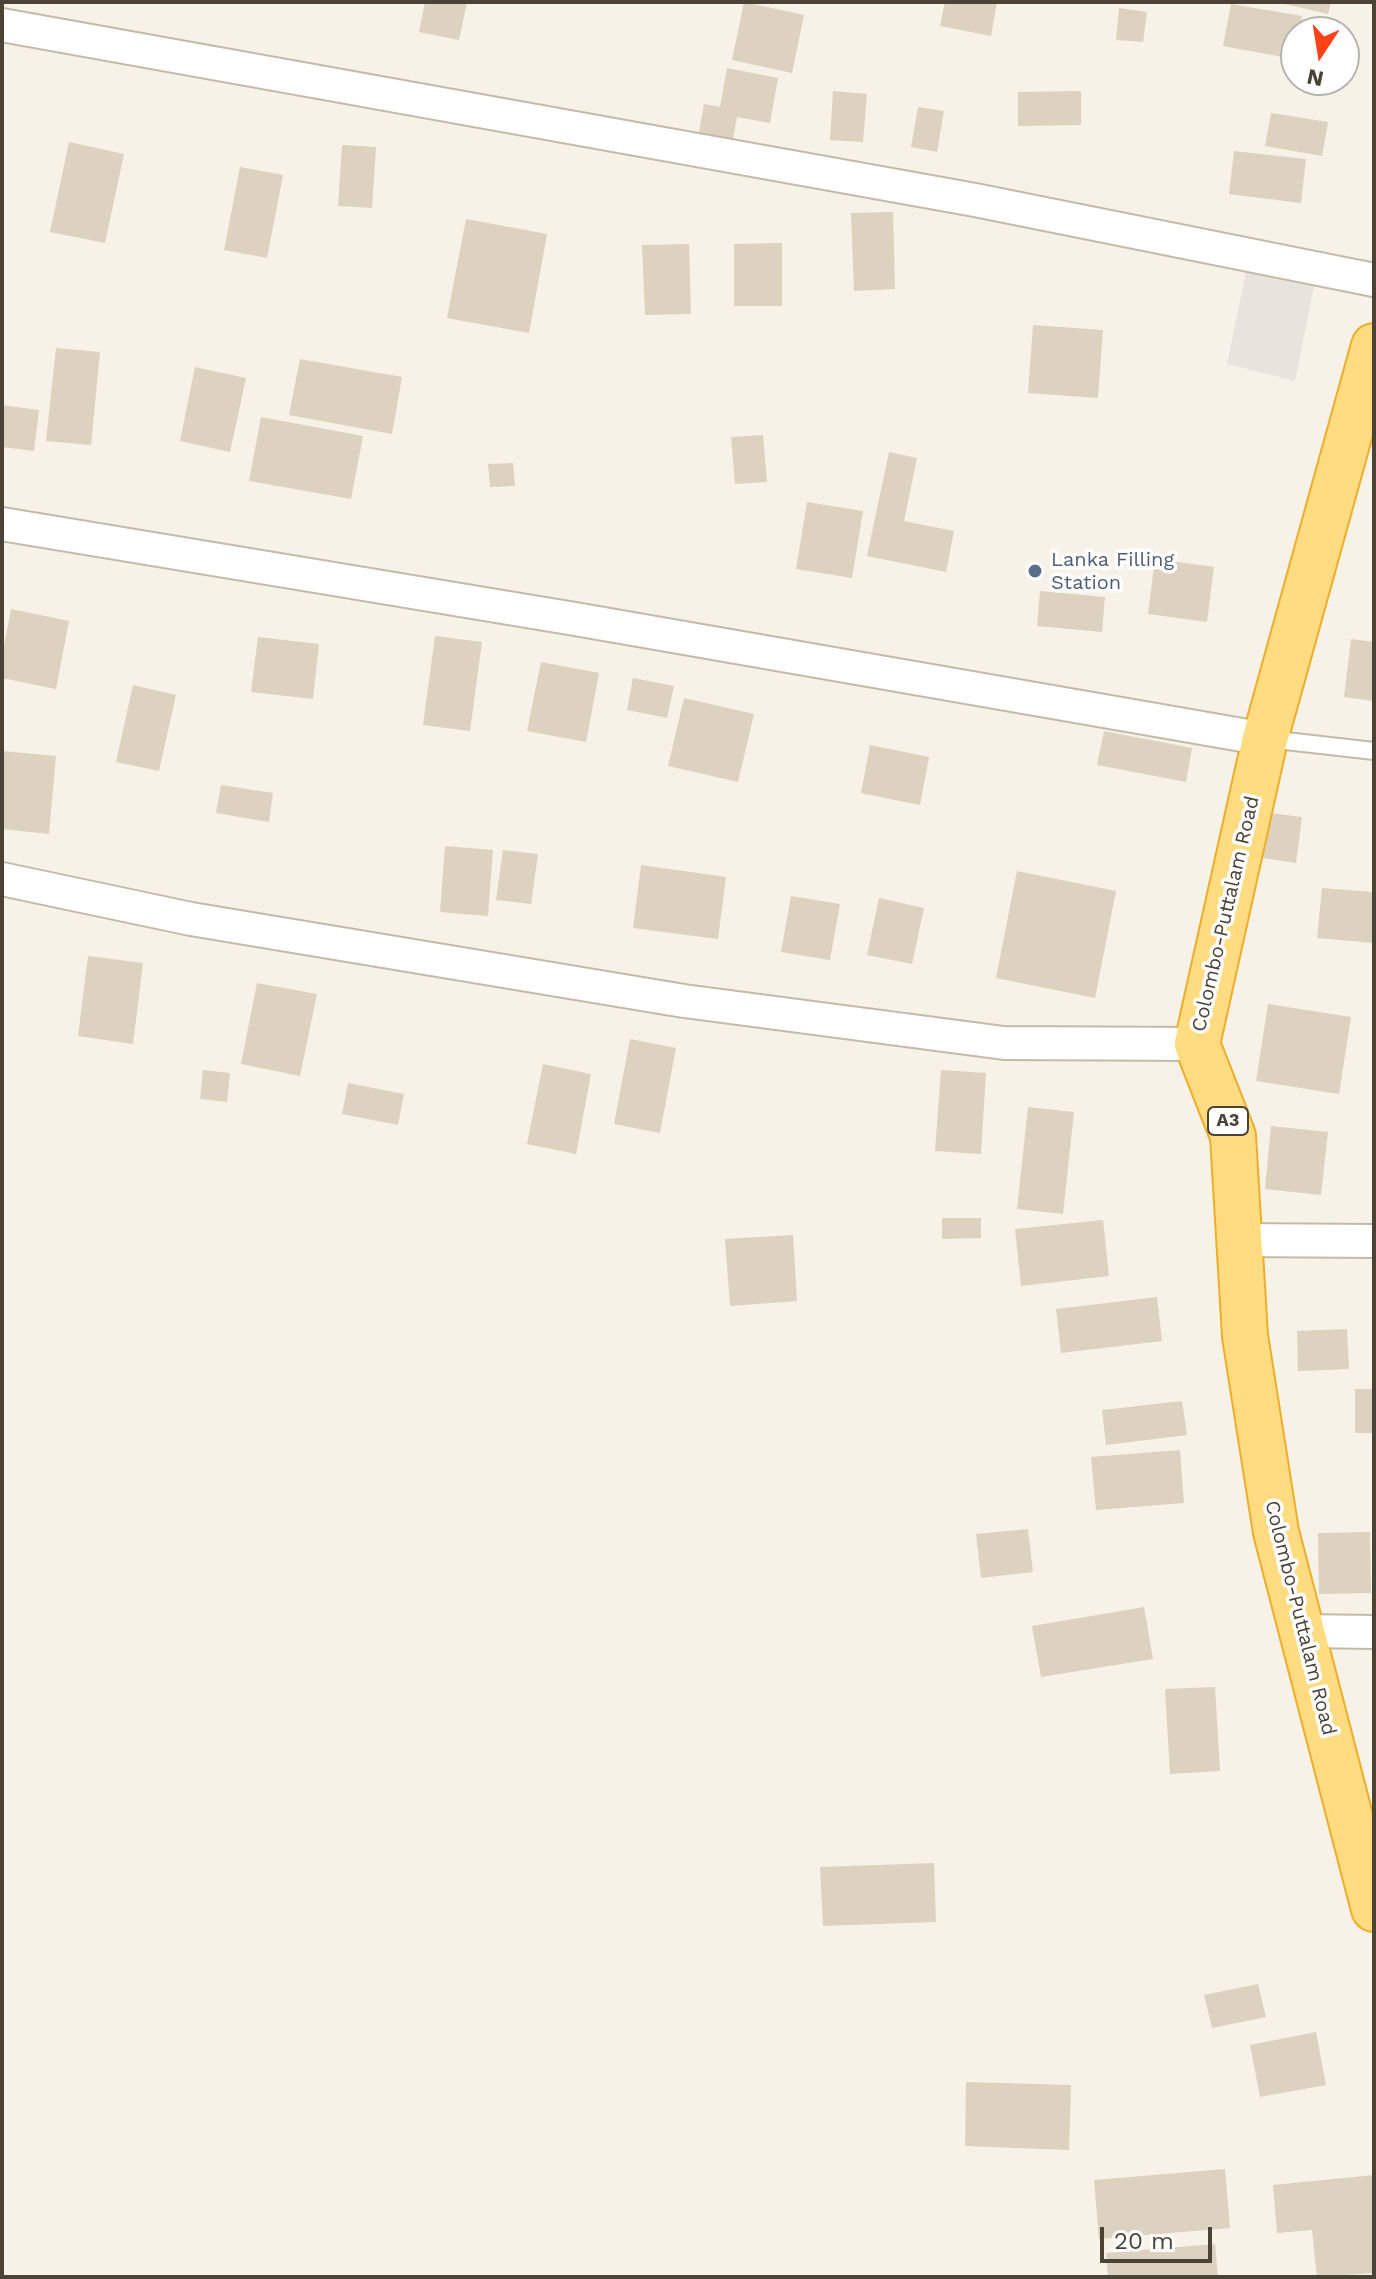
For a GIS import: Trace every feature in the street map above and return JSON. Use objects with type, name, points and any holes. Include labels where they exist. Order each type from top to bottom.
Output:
[{"type":"highway","name":"Colombo-Puttalam Road","points":[[1374,346],[1265,739],[1197,1044],[1233,1136],[1245,1336],[1276,1532],[1374,1909]]},
{"type":"street","points":[[2,25],[975,200],[1374,280]]},
{"type":"street","points":[[2,524],[1265,739]]},
{"type":"street","points":[[2,879],[191,919],[684,1001],[1004,1043],[1197,1044]]},
{"type":"street","points":[[1239,1240],[1374,1241]]},
{"type":"street","points":[[1302,1631],[1374,1632]]},
{"type":"lane","points":[[1265,739],[1374,751]]},
{"type":"shaded area","points":[[1246,272],[1314,286],[1295,381],[1227,364]]},
{"type":"building","points":[[425,2],[467,2],[459,40],[419,32]]},
{"type":"building","points":[[744,2],[804,15],[792,73],[732,60]]},
{"type":"building","points":[[945,2],[997,2],[991,36],[940,26]]},
{"type":"building","points":[[1276,2],[1331,2],[1328,14]]},
{"type":"building","points":[[1231,4],[1302,16],[1280,16],[1280,56],[1223,46]]},
{"type":"building","points":[[1119,8],[1147,12],[1143,42],[1116,40]]},
{"type":"building","points":[[727,68],[778,78],[770,123],[737,117],[732,144],[698,138],[704,104],[720,107]]},
{"type":"building","points":[[833,91],[867,94],[863,142],[830,140]]},
{"type":"building","points":[[1081,91],[1081,125],[1018,126],[1018,92]]},
{"type":"building","points":[[918,107],[944,111],[937,152],[911,147]]},
{"type":"building","points":[[1271,113],[1328,122],[1322,156],[1265,146]]},
{"type":"building","points":[[69,142],[124,154],[105,243],[50,232]]},
{"type":"building","points":[[342,145],[376,147],[372,208],[338,206]]},
{"type":"building","points":[[1234,151],[1306,159],[1301,203],[1229,194]]},
{"type":"building","points":[[240,167],[283,175],[267,258],[224,250]]},
{"type":"building","points":[[893,212],[895,289],[854,291],[851,213]]},
{"type":"building","points":[[466,219],[547,234],[529,333],[447,318]]},
{"type":"building","points":[[782,243],[782,306],[734,306],[734,244]]},
{"type":"building","points":[[689,244],[691,314],[645,315],[642,245]]},
{"type":"building","points":[[1033,325],[1103,330],[1098,398],[1028,393]]},
{"type":"building","points":[[56,348],[100,352],[91,445],[46,441]]},
{"type":"building","points":[[300,359],[402,377],[392,434],[289,415]]},
{"type":"building","points":[[195,367],[246,378],[230,452],[180,441]]},
{"type":"building","points":[[2,405],[39,410],[34,451],[2,447]]},
{"type":"building","points":[[261,417],[363,436],[351,499],[249,481]]},
{"type":"building","points":[[763,435],[767,482],[735,484],[731,437]]},
{"type":"building","points":[[889,452],[917,458],[904,521],[954,531],[946,572],[867,556]]},
{"type":"building","points":[[513,463],[515,486],[490,487],[488,464]]},
{"type":"building","points":[[807,502],[863,511],[852,578],[796,569]]},
{"type":"building","points":[[1155,559],[1214,567],[1207,622],[1148,614]]},
{"type":"building","points":[[1040,591],[1105,597],[1102,632],[1037,626]]},
{"type":"building","points":[[11,609],[69,621],[56,689],[2,678],[2,657]]},
{"type":"building","points":[[435,636],[482,642],[470,731],[423,725]]},
{"type":"building","points":[[258,637],[319,644],[313,699],[251,692]]},
{"type":"building","points":[[1351,639],[1374,642],[1374,701],[1344,697]]},
{"type":"building","points":[[541,662],[599,673],[586,742],[527,731]]},
{"type":"building","points":[[633,678],[674,686],[667,718],[627,710]]},
{"type":"building","points":[[133,685],[176,695],[159,771],[116,762]]},
{"type":"building","points":[[684,698],[754,714],[738,782],[668,766]]},
{"type":"building","points":[[1104,731],[1192,748],[1186,782],[1097,765]]},
{"type":"building","points":[[870,745],[929,757],[920,805],[861,793]]},
{"type":"building","points":[[2,751],[56,756],[49,834],[2,829]]},
{"type":"building","points":[[221,785],[273,793],[269,822],[216,813]]},
{"type":"building","points":[[1263,812],[1302,817],[1296,863],[1257,857]]},
{"type":"building","points":[[445,846],[493,850],[488,916],[440,912]]},
{"type":"building","points":[[503,850],[538,854],[531,904],[496,900]]},
{"type":"building","points":[[641,865],[726,877],[718,939],[633,928]]},
{"type":"building","points":[[1017,871],[1116,891],[1095,998],[996,978]]},
{"type":"building","points":[[1322,888],[1374,892],[1374,943],[1317,938]]},
{"type":"building","points":[[791,896],[840,904],[830,960],[781,952]]},
{"type":"building","points":[[879,898],[924,908],[912,964],[867,955]]},
{"type":"building","points":[[88,956],[143,963],[133,1044],[78,1036]]},
{"type":"building","points":[[257,983],[317,994],[300,1076],[241,1064]]},
{"type":"building","points":[[1268,1004],[1351,1017],[1339,1094],[1256,1081]]},
{"type":"building","points":[[630,1039],[676,1048],[660,1133],[614,1124]]},
{"type":"building","points":[[543,1064],[591,1074],[576,1154],[527,1144]]},
{"type":"building","points":[[203,1070],[230,1073],[227,1102],[200,1099]]},
{"type":"building","points":[[941,1070],[986,1073],[981,1154],[935,1151]]},
{"type":"building","points":[[348,1083],[404,1094],[398,1125],[342,1114]]},
{"type":"building","points":[[1028,1107],[1074,1112],[1063,1214],[1017,1209]]},
{"type":"building","points":[[1271,1126],[1328,1132],[1321,1195],[1265,1189]]},
{"type":"building","points":[[942,1218],[981,1218],[981,1238],[942,1239]]},
{"type":"building","points":[[1103,1220],[1109,1276],[1021,1286],[1015,1229]]},
{"type":"building","points":[[793,1235],[797,1301],[730,1306],[725,1239]]},
{"type":"building","points":[[1157,1297],[1162,1341],[1061,1353],[1056,1309]]},
{"type":"building","points":[[1347,1329],[1349,1369],[1298,1371],[1297,1331]]},
{"type":"building","points":[[1355,1389],[1374,1389],[1374,1433],[1355,1433]]},
{"type":"building","points":[[1182,1401],[1187,1435],[1106,1445],[1102,1410]]},
{"type":"building","points":[[1180,1450],[1184,1503],[1096,1510],[1091,1457]]},
{"type":"building","points":[[1028,1529],[1033,1572],[981,1578],[976,1534]]},
{"type":"building","points":[[1370,1532],[1371,1593],[1319,1594],[1318,1533]]},
{"type":"building","points":[[1144,1607],[1153,1659],[1041,1677],[1032,1626]]},
{"type":"building","points":[[1215,1687],[1220,1771],[1170,1774],[1165,1689]]},
{"type":"building","points":[[934,1863],[936,1922],[823,1926],[820,1867]]},
{"type":"building","points":[[1258,1984],[1266,2017],[1212,2028],[1204,1995]]},
{"type":"building","points":[[1316,2032],[1326,2085],[1260,2097],[1250,2045]]},
{"type":"building","points":[[966,2082],[1071,2085],[1069,2150],[965,2146]]},
{"type":"building","points":[[1225,2169],[1230,2228],[1099,2239],[1094,2180]]},
{"type":"building","points":[[1374,2175],[1374,2273],[1317,2277],[1312,2230],[1277,2233],[1273,2185]]},
{"type":"building","points":[[1215,2244],[1218,2277],[1108,2277],[1106,2253]]},
{"type":"place","name":"Lanka Filling Station","points":[[1035,571]]}]
